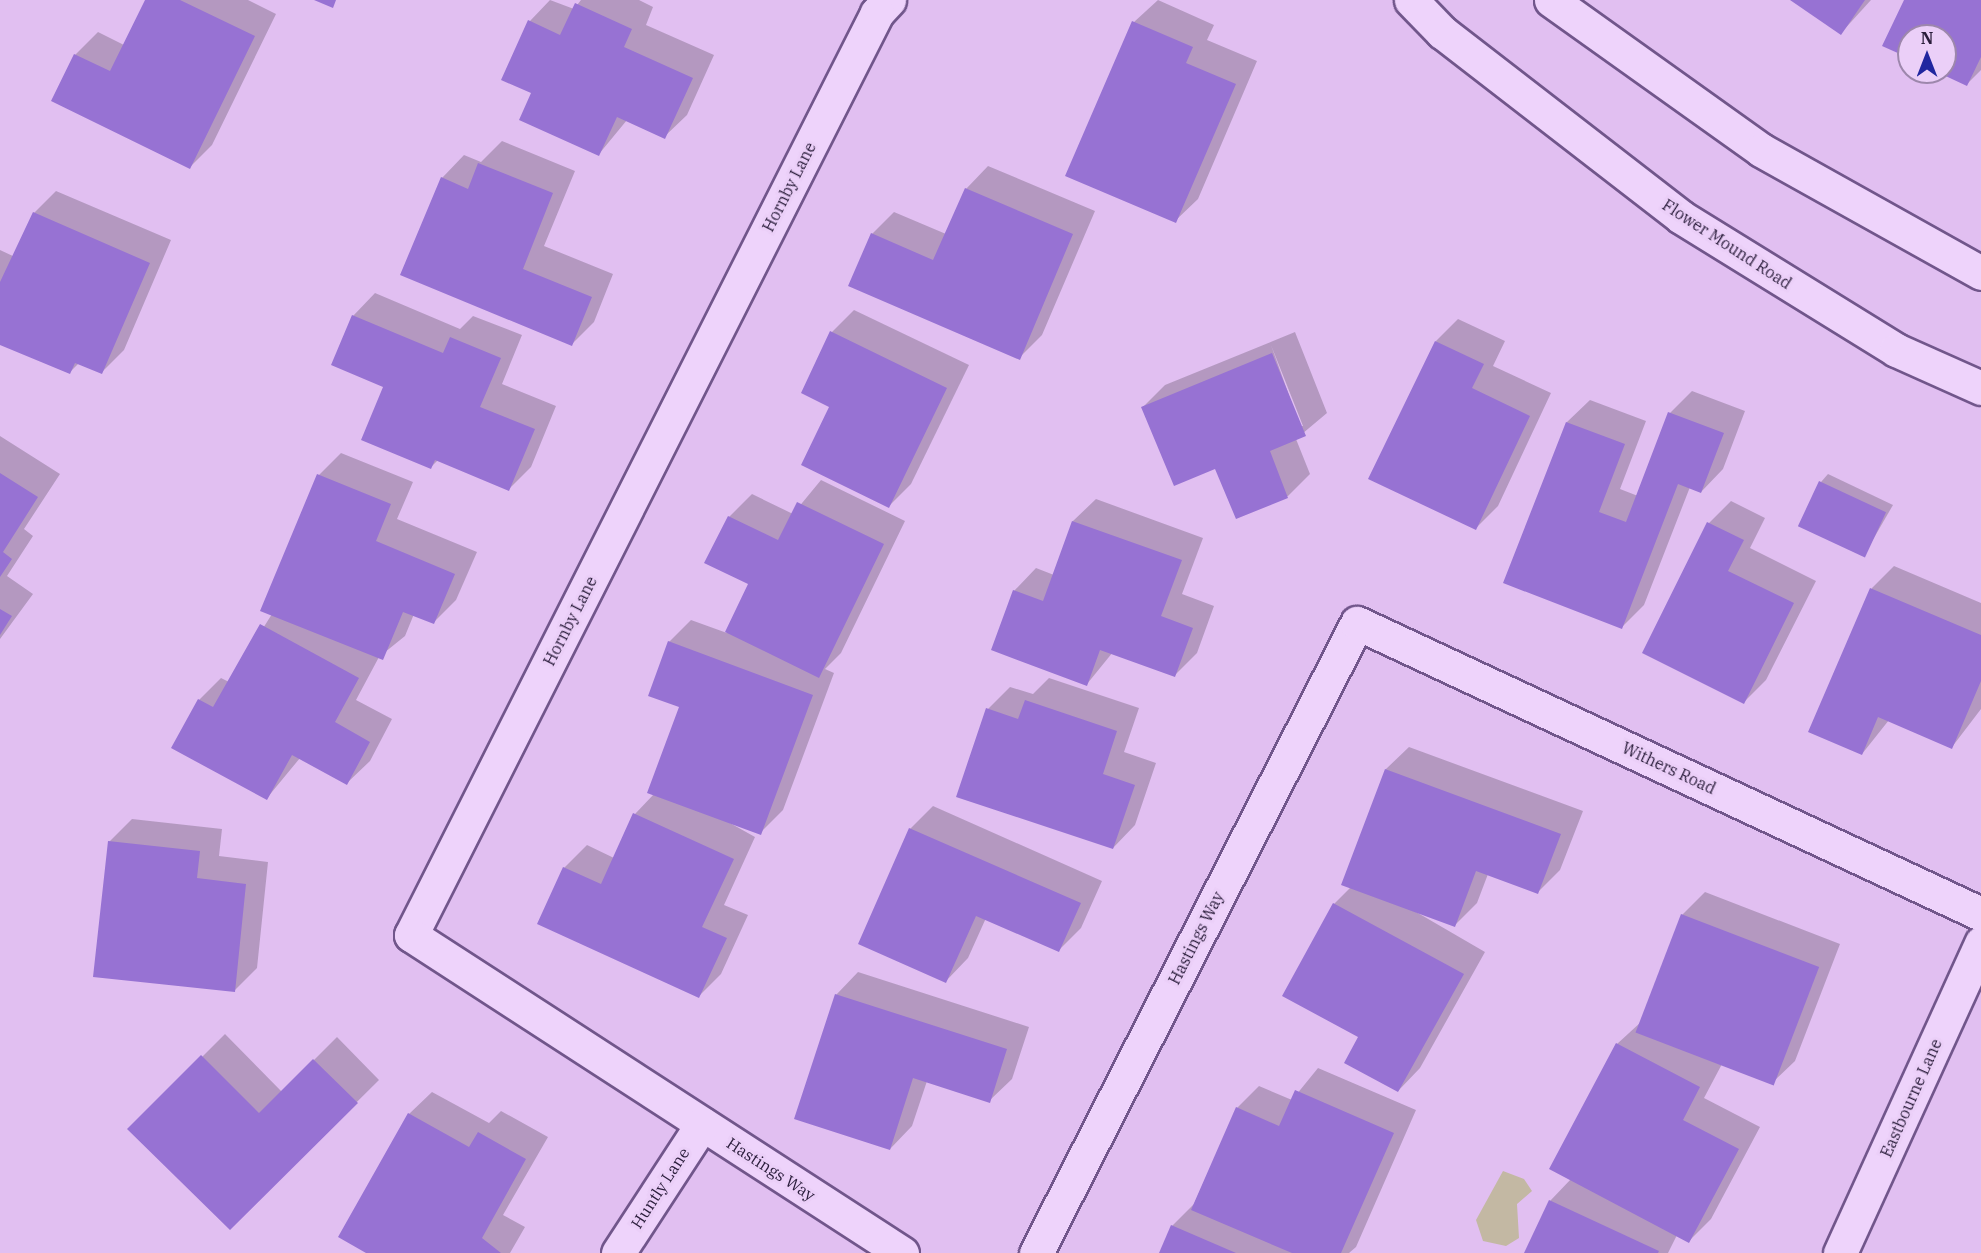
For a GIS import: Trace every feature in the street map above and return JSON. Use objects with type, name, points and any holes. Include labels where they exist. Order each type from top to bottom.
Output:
[{"type":"street","name":"Hornby Lane","points":[[702,1124],[411,935],[877,13],[889,0]]},
{"type":"street","name":"Flower Mound Road","points":[[1411,0],[1442,32],[1681,218],[1896,350],[1981,388]]},
{"type":"street","points":[[1551,0],[1761,150],[1981,273]]},
{"type":"street","name":"Hastings Way","points":[[1035,1253],[1357,623]]},
{"type":"street","name":"Withers Road","points":[[1357,623],[1981,914]]},
{"type":"street","name":"Eastbourne Lane","points":[[1840,1253],[1981,943]]},
{"type":"street","name":"Huntly Lane","points":[[618,1253],[702,1124]]},
{"type":"street","name":"Hastings Way","points":[[702,1124],[902,1253]]},
{"type":"shaded area","points":[[1503,1171],[1524,1179],[1532,1191],[1517,1204],[1519,1238],[1506,1246],[1483,1241],[1476,1220]]},
{"type":"building","points":[[145,0],[180,0],[255,36],[190,169],[51,101],[74,54],[110,71]]},
{"type":"building","points":[[314,0],[336,0],[333,8]]},
{"type":"building","points":[[1790,0],[1865,0],[1841,35]]},
{"type":"building","points":[[1904,0],[1981,0],[1981,57],[1967,86],[1957,81],[1957,24],[1897,24],[1897,53],[1882,46]]},
{"type":"building","points":[[575,3],[632,29],[624,47],[693,78],[665,139],[617,117],[599,156],[519,120],[531,93],[501,80],[528,20],[560,35]]},
{"type":"building","points":[[1132,21],[1193,47],[1186,63],[1236,84],[1176,223],[1065,176]]},
{"type":"building","points":[[478,163],[553,193],[523,269],[592,297],[572,346],[400,275],[441,177],[468,189]]},
{"type":"building","points":[[965,188],[1073,234],[1020,360],[848,286],[871,233],[933,260]]},
{"type":"building","points":[[33,212],[150,263],[102,374],[75,363],[70,374],[0,345],[0,282]]},
{"type":"building","points":[[352,315],[443,353],[450,337],[501,358],[480,407],[535,429],[509,491],[435,460],[431,469],[361,440],[383,387],[331,365]]},
{"type":"building","points":[[830,331],[947,388],[889,508],[801,465],[829,407],[801,393]]},
{"type":"building","points":[[1435,341],[1484,364],[1472,388],[1530,416],[1476,530],[1368,479]]},
{"type":"building","points":[[1272,353],[1306,436],[1270,451],[1288,498],[1236,519],[1215,469],[1174,486],[1141,407]]},
{"type":"building","points":[[1668,412],[1724,433],[1701,493],[1678,484],[1622,629],[1503,583],[1566,422],[1625,444],[1599,512],[1626,522]]},
{"type":"building","points":[[0,473],[38,497],[3,552],[12,559],[0,577]]},
{"type":"building","points":[[317,474],[391,504],[376,541],[455,574],[434,624],[403,612],[383,660],[260,611]]},
{"type":"building","points":[[1819,481],[1886,512],[1865,558],[1798,526]]},
{"type":"building","points":[[797,502],[884,544],[819,678],[725,632],[748,584],[704,563],[728,516],[778,540]]},
{"type":"building","points":[[1072,521],[1182,560],[1161,616],[1193,628],[1175,677],[1100,650],[1087,686],[991,650],[1013,590],[1043,601]]},
{"type":"building","points":[[1707,522],[1744,540],[1728,571],[1794,603],[1744,704],[1642,653]]},
{"type":"building","points":[[1870,588],[1981,635],[1981,681],[1952,749],[1878,717],[1862,755],[1808,732]]},
{"type":"building","points":[[0,609],[12,616],[0,635]]},
{"type":"building","points":[[260,624],[359,678],[335,722],[370,742],[347,785],[292,755],[267,800],[171,748],[198,699],[213,707]]},
{"type":"building","points":[[668,641],[813,695],[761,835],[647,793],[679,707],[648,696]]},
{"type":"building","points":[[1025,700],[1117,731],[1103,774],[1135,785],[1113,849],[956,797],[986,708],[1018,719]]},
{"type":"building","points":[[1385,769],[1561,834],[1538,894],[1476,871],[1455,927],[1341,885]]},
{"type":"building","points":[[633,813],[734,859],[702,927],[727,938],[699,998],[537,924],[563,867],[601,884]]},
{"type":"building","points":[[909,828],[1081,903],[1059,952],[976,916],[946,983],[858,944]]},
{"type":"building","points":[[108,841],[200,851],[197,878],[246,884],[235,992],[93,977]]},
{"type":"building","points":[[1333,903],[1464,974],[1398,1092],[1344,1063],[1358,1037],[1282,996]]},
{"type":"building","points":[[1681,914],[1819,967],[1774,1086],[1635,1033]]},
{"type":"building","points":[[835,994],[1007,1049],[990,1103],[913,1078],[890,1150],[794,1119]]},
{"type":"building","points":[[1616,1043],[1700,1087],[1683,1120],[1739,1149],[1689,1243],[1549,1169]]},
{"type":"building","points":[[201,1055],[259,1113],[313,1059],[358,1103],[230,1230],[127,1129]]},
{"type":"building","points":[[1295,1090],[1394,1133],[1341,1253],[1292,1253],[1191,1210],[1236,1107],[1279,1126]]},
{"type":"building","points":[[408,1113],[469,1147],[478,1132],[526,1159],[482,1238],[501,1253],[366,1253],[338,1237]]},
{"type":"building","points":[[1549,1200],[1659,1251],[1658,1253],[1524,1253]]},
{"type":"building","points":[[1171,1225],[1236,1253],[1159,1253]]}]
